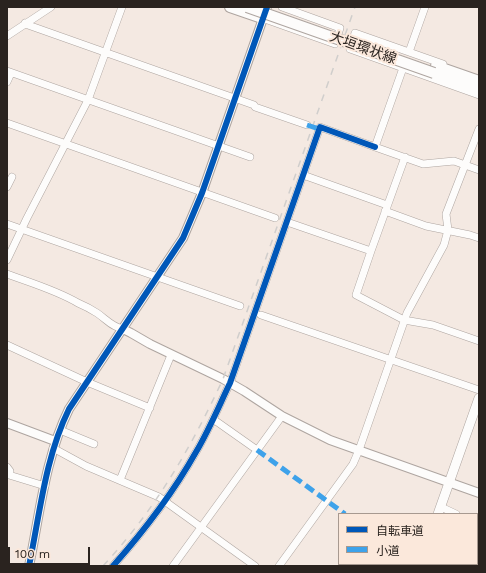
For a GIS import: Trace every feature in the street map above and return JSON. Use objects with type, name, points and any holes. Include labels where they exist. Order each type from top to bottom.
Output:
[{"type":"main road","points":[[230,7],[262,18]]},
{"type":"main road","name":"大垣環状線","points":[[247,7],[435,70],[479,81]]},
{"type":"main road","name":"大垣環状線","points":[[267,7],[435,70],[479,89]]},
{"type":"main road","points":[[440,510],[479,398]]},
{"type":"street","points":[[7,36],[51,7]]},
{"type":"street","points":[[7,260],[88,100],[122,7]]},
{"type":"street","points":[[30,566],[54,445],[60,430],[69,409],[183,238],[202,193],[267,7]]},
{"type":"street","points":[[262,18],[335,44],[340,28],[282,7]]},
{"type":"street","points":[[409,52],[425,7]]},
{"type":"street","points":[[25,23],[307,125]]},
{"type":"street","points":[[479,76],[355,33],[350,49],[479,95]]},
{"type":"street","points":[[375,147],[403,68]]},
{"type":"street","points":[[7,82],[9,72],[250,157]]},
{"type":"street","points":[[7,123],[275,218]]},
{"type":"street","points":[[112,566],[137,539],[165,501],[196,452],[213,419],[230,383],[320,127],[423,164],[454,161],[479,170]]},
{"type":"street","points":[[279,566],[353,464],[404,320],[444,245],[448,230],[446,214],[479,129]]},
{"type":"street","points":[[405,157],[356,295],[404,320],[433,325],[479,341]]},
{"type":"street","points":[[303,175],[386,208],[426,226],[479,238]]},
{"type":"street","points":[[7,187],[12,177]]},
{"type":"street","points":[[287,222],[371,251]]},
{"type":"street","points":[[7,224],[240,306]]},
{"type":"street","points":[[7,274],[56,292],[77,302],[97,313],[109,324],[123,329],[171,355],[230,383],[282,416],[330,440],[479,493]]},
{"type":"street","points":[[261,315],[479,390]]},
{"type":"street","points":[[7,345],[87,382],[150,408]]},
{"type":"street","points":[[120,480],[171,355]]},
{"type":"street","points":[[173,566],[282,416]]},
{"type":"street","points":[[213,419],[257,450]]},
{"type":"street","points":[[7,423],[54,445],[86,466],[159,497],[255,566]]},
{"type":"street","points":[[60,430],[94,444]]},
{"type":"street","points":[[7,467],[10,471],[8,478],[45,486]]},
{"type":"street","points":[[440,510],[452,513]]},
{"type":"railway","points":[[103,566],[139,523],[185,454],[223,379],[355,7]]},
{"type":"marked path","points":[[307,125],[319,129]]},
{"type":"marked path","points":[[257,450],[344,513]]},
{"type":"cycle path","points":[[29,566],[49,466],[54,447],[69,409],[183,238],[202,193],[267,7]]},
{"type":"cycle path","points":[[113,566],[168,497],[196,452],[214,418],[230,383],[320,127],[375,147]]}]
